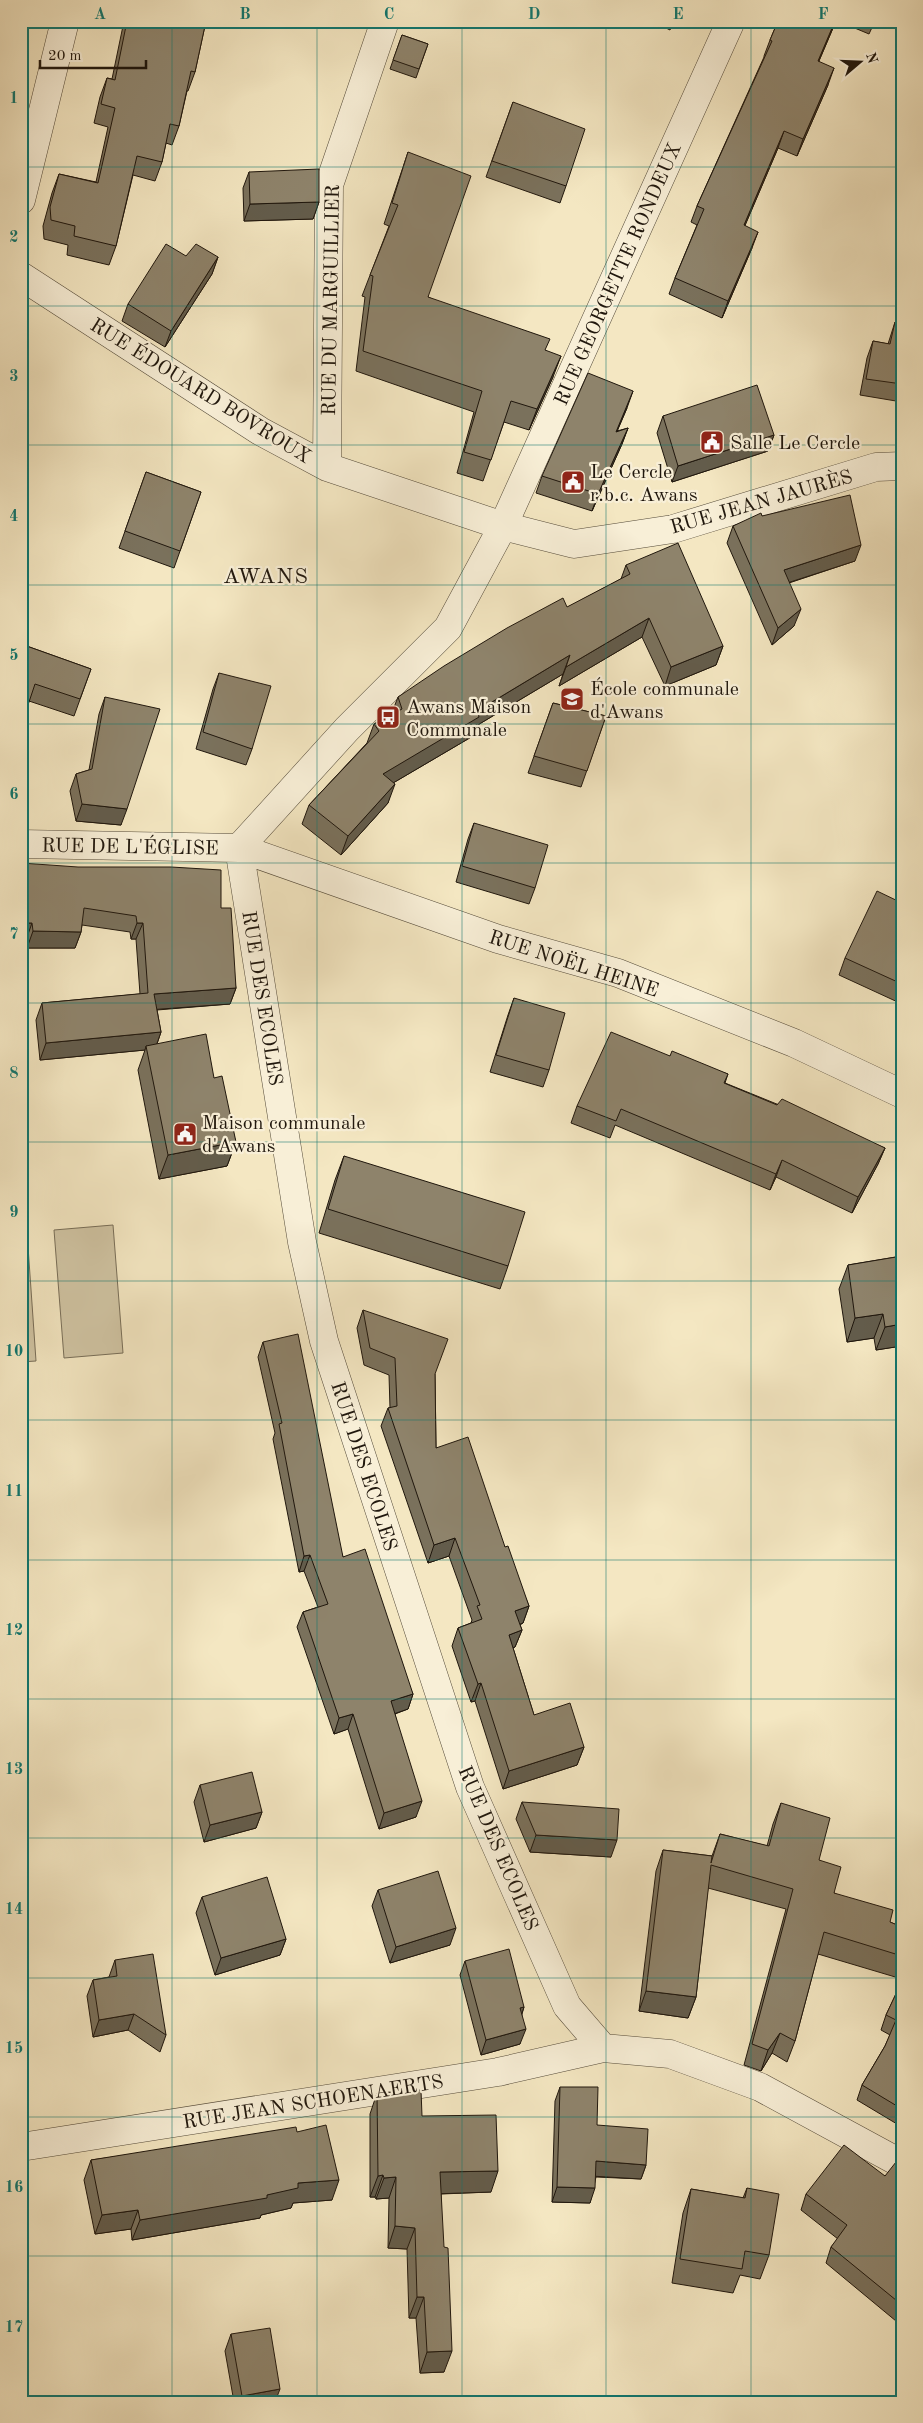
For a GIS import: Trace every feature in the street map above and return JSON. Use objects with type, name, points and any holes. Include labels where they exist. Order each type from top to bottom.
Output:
[{"type":"street","points":[[21,200],[65,21]]},
{"type":"street","name":"RUE DU MARGUILLIER","points":[[327,467],[329,185],[385,21]]},
{"type":"street","name":"RUE GEORGETTE RONDEUX","points":[[239,848],[347,729],[448,628],[503,526],[731,21]]},
{"type":"street","name":"RUE ÉDOUARD BOVROUX","points":[[21,276],[260,431],[327,467],[503,526]]},
{"type":"street","name":"RUE JEAN JAURÈS","points":[[503,526],[574,544],[673,529],[876,467],[902,466]]},
{"type":"street","name":"RUE DE L'ÉGLISE","points":[[21,844],[239,848]]},
{"type":"street","name":"RUE NOËL HEINE","points":[[239,848],[498,939],[618,973],[794,1043],[902,1094]]},
{"type":"street","name":"RUE DES ECOLES","points":[[239,848],[302,1242],[324,1341],[470,1787],[567,2006],[603,2048]]},
{"type":"street","name":"RUE JEAN SCHOENAERTS","points":[[21,2147],[498,2072],[603,2048],[670,2054],[760,2087],[902,2164]]},
{"type":"shaded area","points":[[113,1225],[123,1353],[64,1358],[54,1230]]},
{"type":"shaded area","points":[[27,1232],[36,1361],[21,1362],[21,1233]]},
{"type":"building","points":[[127,21],[206,21],[195,72],[191,71],[179,126],[170,124],[162,162],[137,156],[116,246],[74,236],[75,226],[51,220],[50,207],[59,174],[98,183],[115,108],[101,104],[107,78],[115,80]]},
{"type":"building","points":[[778,21],[835,21],[818,61],[834,68],[803,139],[784,131],[744,225],[758,232],[728,301],[675,278],[704,209],[697,206],[772,41],[770,40]]},
{"type":"building","points":[[402,35],[428,44],[419,69],[393,60]]},
{"type":"building","points":[[513,102],[585,129],[566,186],[492,161]]},
{"type":"building","points":[[408,152],[471,176],[428,297],[550,339],[545,350],[561,356],[537,409],[511,401],[491,460],[464,452],[482,391],[363,351],[373,276],[370,275],[398,205],[392,203]]},
{"type":"building","points":[[319,169],[319,202],[250,204],[249,172]]},
{"type":"building","points":[[166,244],[186,256],[196,244],[218,257],[171,331],[128,304]]},
{"type":"building","points":[[895,322],[902,323],[902,384],[866,379],[873,341],[890,344]]},
{"type":"building","points":[[588,373],[633,391],[616,432],[628,428],[598,494],[542,476]]},
{"type":"building","name":"Salle Le Cercle","points":[[757,385],[774,435],[678,466],[663,416]]},
{"type":"building","points":[[146,472],[201,492],[180,551],[125,531]]},
{"type":"building","points":[[850,495],[861,545],[784,570],[801,609],[778,628],[733,526],[761,513],[762,516]]},
{"type":"building","points":[[678,543],[723,646],[671,667],[649,618],[566,667],[570,655],[477,711],[479,717],[383,774],[395,784],[348,836],[309,805],[379,731],[374,724],[402,709],[398,697],[444,666],[507,628],[563,598],[567,607],[630,574],[626,565]]},
{"type":"building","points":[[21,644],[91,669],[80,699],[35,684],[21,723]]},
{"type":"building","points":[[219,673],[271,686],[252,749],[203,732]]},
{"type":"building","points":[[105,697],[160,709],[127,809],[82,804],[76,774],[92,769]]},
{"type":"building","points":[[553,703],[606,716],[587,771],[534,756]]},
{"type":"building","points":[[474,823],[548,845],[535,888],[462,866]]},
{"type":"building","points":[[21,863],[78,867],[171,867],[221,870],[221,908],[231,908],[236,988],[154,994],[161,1032],[46,1043],[42,1003],[148,993],[143,923],[137,923],[136,916],[84,908],[81,932],[33,931],[32,923],[21,923]]},
{"type":"building","points":[[877,891],[902,903],[902,984],[845,958]]},
{"type":"building","points":[[514,998],[565,1013],[549,1070],[496,1055]]},
{"type":"building","points":[[611,1032],[670,1056],[672,1051],[728,1074],[724,1083],[777,1105],[782,1099],[885,1148],[858,1197],[782,1160],[776,1174],[621,1109],[616,1121],[577,1106]]},
{"type":"building","name":"Maison communale d'Awans","points":[[206,1034],[214,1078],[222,1076],[236,1142],[168,1155],[146,1046]]},
{"type":"building","points":[[344,1156],[525,1212],[508,1266],[328,1209]]},
{"type":"building","points":[[902,1256],[902,1324],[885,1327],[883,1314],[855,1318],[848,1265]]},
{"type":"building","points":[[363,1310],[448,1339],[435,1374],[436,1448],[468,1437],[505,1547],[508,1546],[529,1606],[515,1611],[522,1630],[509,1635],[534,1715],[570,1703],[584,1747],[509,1771],[481,1683],[478,1684],[458,1628],[482,1619],[477,1606],[480,1605],[455,1538],[434,1545],[388,1408],[397,1406],[395,1358],[370,1348]]},
{"type":"building","points":[[298,1334],[343,1557],[365,1549],[413,1694],[391,1701],[422,1801],[384,1813],[353,1714],[339,1718],[303,1612],[328,1604],[310,1555],[304,1556],[279,1424],[282,1423],[263,1342]]},
{"type":"building","points":[[252,1772],[262,1812],[210,1825],[200,1785]]},
{"type":"building","points":[[522,1802],[619,1809],[617,1840],[536,1835]]},
{"type":"building","points":[[781,1803],[830,1818],[819,1860],[841,1867],[834,1893],[893,1910],[890,1922],[902,1927],[902,1956],[824,1932],[795,2041],[780,2033],[768,2050],[752,2044],[793,1889],[711,1865],[696,1997],[646,1991],[663,1850],[712,1856],[711,1863],[720,1834],[769,1846]]},
{"type":"building","points":[[438,1871],[456,1928],[396,1947],[378,1890]]},
{"type":"building","points":[[267,1877],[286,1939],[221,1958],[202,1897]]},
{"type":"building","points":[[509,1949],[524,2007],[520,2008],[526,2029],[486,2040],[465,1961]]},
{"type":"building","points":[[153,1954],[166,2035],[134,2014],[99,2020],[93,1980],[117,1976],[115,1960]]},
{"type":"building","points":[[902,1981],[902,2109],[862,2085],[885,2046],[896,2020],[886,2015]]},
{"type":"building","points":[[560,2087],[598,2087],[597,2125],[648,2129],[646,2165],[596,2161],[595,2188],[557,2187]]},
{"type":"building","points":[[421,2090],[422,2116],[496,2115],[498,2171],[440,2172],[444,2247],[448,2248],[452,2351],[427,2352],[424,2297],[417,2297],[415,2228],[395,2226],[396,2177],[384,2178],[383,2175],[378,2176],[377,2093]]},
{"type":"building","points":[[326,2125],[339,2180],[298,2183],[298,2188],[267,2195],[267,2198],[140,2220],[138,2210],[102,2215],[91,2160],[296,2127],[297,2132]]},
{"type":"building","points":[[844,2145],[885,2176],[896,2162],[902,2167],[902,2305],[831,2247],[847,2225],[806,2194]]},
{"type":"building","points":[[747,2188],[779,2194],[769,2255],[745,2251],[742,2269],[680,2259],[691,2189],[745,2198]]},
{"type":"building","points":[[270,2328],[280,2389],[242,2396],[231,2334]]},
{"type":"place","name":"Salle Le Cercle","points":[[712,442]]},
{"type":"place","name":"Le Cercle r.b.c. Awans","points":[[573,482]]},
{"type":"place","name":"École communale d'Awans","points":[[572,699]]},
{"type":"place","name":"Awans Maison Communale","points":[[388,717]]},
{"type":"place","name":"Maison communale d'Awans","points":[[185,1134]]},
{"type":"district","name":"AWANS","points":[[266,575]]}]
